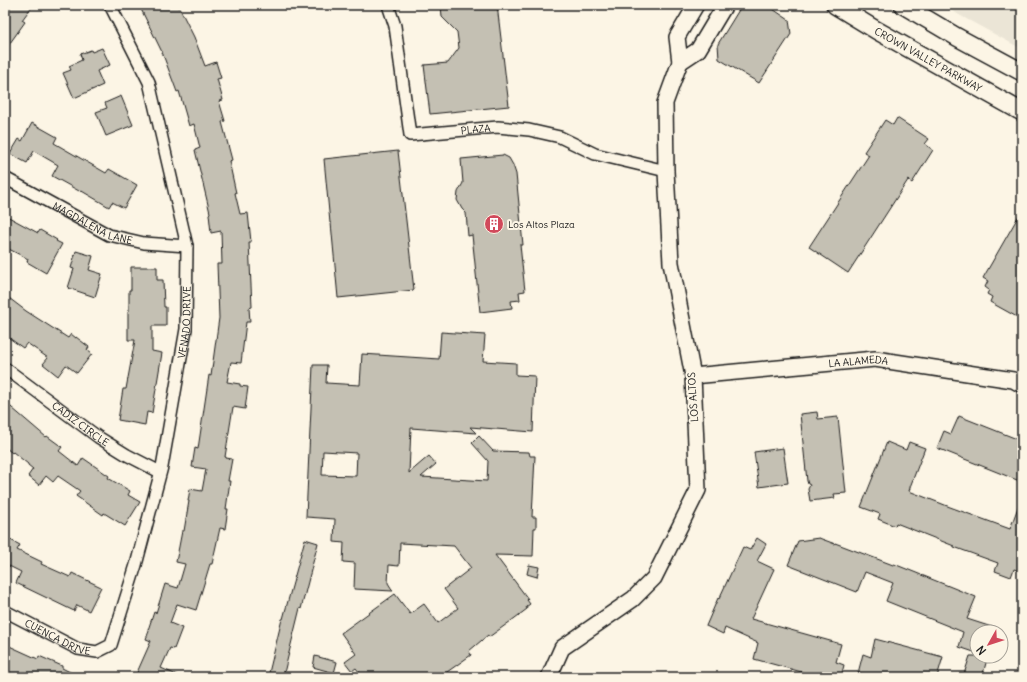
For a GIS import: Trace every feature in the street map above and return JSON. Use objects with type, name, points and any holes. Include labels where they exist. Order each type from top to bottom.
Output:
[{"type":"main road","name":"CROWN VALLEY PARKWAY","points":[[835,5],[876,30],[1022,112]]},
{"type":"main road","points":[[903,5],[957,37],[1022,72]]},
{"type":"street","name":"VENADO DRIVE","points":[[110,5],[149,82],[187,246],[186,329],[160,472],[136,565],[111,645]]},
{"type":"street","name":"PLAZA","points":[[388,5],[395,26],[410,135],[498,127],[528,130],[560,137],[595,154],[666,171]]},
{"type":"street","name":"LOS ALTOS","points":[[549,677],[562,648],[633,599],[654,578],[698,490],[693,376],[671,263],[666,171],[665,103],[680,62],[677,37],[696,5]]},
{"type":"street","points":[[680,62],[698,50],[725,5]]},
{"type":"street","name":"MAGDALENA LANE","points":[[5,178],[109,235],[144,243],[187,246]]},
{"type":"street","name":"LA ALAMEDA","points":[[693,376],[875,359],[1013,380],[1022,385]]},
{"type":"street","name":"CADIZ CIRCLE","points":[[5,368],[98,437],[127,455],[160,472]]},
{"type":"street","name":"CUENCA DRIVE","points":[[5,611],[78,649],[97,652],[111,645]]},
{"type":"shaded area","points":[[943,5],[1022,5],[1022,49],[961,16]]},
{"type":"building","points":[[5,5],[33,5],[22,20],[25,22],[5,50]]},
{"type":"building","points":[[139,5],[178,5],[194,37],[205,66],[216,62],[221,78],[217,79],[223,100],[219,101],[225,121],[222,122],[232,160],[229,161],[235,193],[240,214],[248,213],[251,242],[249,242],[252,307],[249,308],[250,322],[246,322],[241,363],[231,362],[227,382],[248,387],[245,409],[233,407],[225,457],[232,459],[228,481],[230,481],[225,529],[220,528],[212,564],[210,564],[196,610],[177,604],[170,623],[182,628],[174,649],[170,648],[161,668],[181,677],[135,677],[151,641],[146,639],[148,630],[154,612],[156,613],[165,584],[178,588],[185,564],[176,562],[182,531],[184,531],[190,489],[202,491],[206,469],[192,467],[195,448],[198,449],[209,375],[211,376],[219,318],[217,264],[222,264],[221,231],[211,233],[210,213],[195,150],[200,148],[194,124],[189,126],[179,91],[177,92],[162,52]]},
{"type":"building","points":[[441,5],[497,5],[509,106],[430,114],[424,65],[448,63],[459,48],[457,32],[442,17]]},
{"type":"building","points":[[742,5],[767,5],[789,20],[791,34],[759,83],[719,59],[718,44]]},
{"type":"building","points":[[102,48],[110,65],[97,71],[103,85],[74,98],[63,73],[71,70],[69,66],[82,60],[80,54],[91,50],[92,52]]},
{"type":"building","points":[[121,96],[133,125],[106,136],[96,112],[107,108],[105,103]]},
{"type":"building","points":[[897,118],[929,139],[925,144],[933,150],[912,183],[908,180],[848,273],[809,247],[869,155],[864,152],[885,120],[893,125]]},
{"type":"building","points":[[32,123],[57,137],[54,143],[106,173],[109,169],[137,185],[124,208],[112,202],[109,207],[52,176],[58,165],[34,151],[27,163],[10,154],[19,139],[22,141]]},
{"type":"building","points":[[398,151],[414,290],[338,298],[324,159]]},
{"type":"building","name":"Los Altos Plaza","points":[[503,155],[509,158],[516,174],[523,245],[520,245],[525,291],[519,292],[520,300],[511,301],[512,308],[480,312],[472,235],[468,236],[466,213],[457,200],[458,192],[463,183],[461,159]]},
{"type":"building","points":[[1022,210],[1022,308],[1017,317],[990,302],[992,297],[987,294],[989,290],[985,287],[988,281],[983,278]]},
{"type":"building","points":[[5,215],[38,233],[40,230],[62,244],[46,273],[27,262],[28,259],[5,247]]},
{"type":"building","points":[[76,251],[93,256],[89,270],[102,274],[95,297],[68,288],[74,269],[71,268]]},
{"type":"building","points":[[131,267],[157,267],[157,280],[163,280],[164,307],[166,307],[166,326],[152,326],[152,351],[162,353],[152,413],[147,412],[145,425],[118,420],[123,389],[126,389],[135,340],[128,340]]},
{"type":"building","points":[[5,295],[26,311],[68,338],[71,334],[89,347],[87,350],[92,354],[77,373],[66,365],[58,376],[43,364],[48,358],[27,343],[23,348],[5,335]]},
{"type":"building","points":[[441,332],[485,335],[483,361],[516,363],[516,375],[535,376],[533,432],[470,427],[476,433],[411,428],[409,473],[429,456],[436,464],[421,477],[487,481],[488,461],[472,443],[479,436],[493,451],[529,452],[530,456],[535,456],[532,517],[536,517],[536,528],[534,528],[533,556],[495,555],[528,599],[527,600],[530,604],[526,607],[527,609],[489,637],[488,635],[469,651],[471,655],[440,677],[363,677],[356,668],[352,671],[345,662],[356,654],[341,633],[395,594],[410,614],[424,604],[438,623],[458,608],[444,589],[471,568],[454,546],[400,543],[399,566],[389,565],[388,583],[393,591],[354,589],[355,563],[343,562],[344,543],[334,542],[335,519],[306,517],[313,365],[327,365],[326,383],[360,385],[362,354],[439,359]],"holes":[[[323,451],[357,453],[356,476],[322,475]]]},
{"type":"building","points":[[5,402],[46,437],[47,436],[62,447],[59,451],[78,466],[83,458],[109,476],[108,478],[130,491],[128,495],[140,502],[125,526],[104,513],[103,515],[76,496],[80,491],[58,476],[53,482],[46,476],[39,485],[28,476],[33,469],[5,447]]},
{"type":"building","points":[[817,412],[818,419],[838,417],[846,493],[834,494],[835,498],[810,501],[808,489],[810,485],[807,481],[800,414]]},
{"type":"building","points":[[959,416],[1022,441],[1022,482],[937,448],[944,431],[951,434]]},
{"type":"building","points":[[887,442],[906,450],[909,442],[925,448],[909,491],[1010,529],[1022,499],[1022,572],[1014,569],[1011,577],[995,571],[998,563],[896,523],[895,526],[878,519],[880,514],[861,507]]},
{"type":"building","points":[[783,448],[788,483],[759,487],[754,452]]},
{"type":"building","points":[[5,537],[20,545],[17,550],[42,562],[41,564],[70,577],[72,573],[101,587],[89,611],[77,605],[74,611],[16,583],[21,572],[5,564]]},
{"type":"building","points":[[757,538],[766,544],[757,561],[774,569],[751,619],[841,644],[836,662],[844,665],[841,677],[820,677],[754,659],[758,643],[725,628],[723,634],[706,626],[743,547],[750,550]]},
{"type":"building","points":[[819,538],[835,543],[893,565],[894,564],[976,597],[967,619],[982,624],[969,624],[969,650],[959,647],[963,632],[886,601],[893,583],[865,572],[857,592],[788,565],[798,541]]},
{"type":"building","points":[[305,539],[318,543],[283,677],[268,677],[282,619]]},
{"type":"building","points":[[529,565],[539,567],[537,577],[527,574]]},
{"type":"building","points":[[875,639],[943,657],[937,677],[874,677],[858,673],[863,654],[871,657]]},
{"type":"building","points":[[5,644],[38,659],[39,656],[62,666],[62,668],[80,677],[10,677],[5,674]]},
{"type":"building","points":[[315,656],[337,662],[334,673],[313,667]]},
{"type":"building","points":[[969,659],[969,664],[986,664],[982,677],[963,677]]},
{"type":"place","name":"Los Altos Plaza","points":[[494,224]]}]
